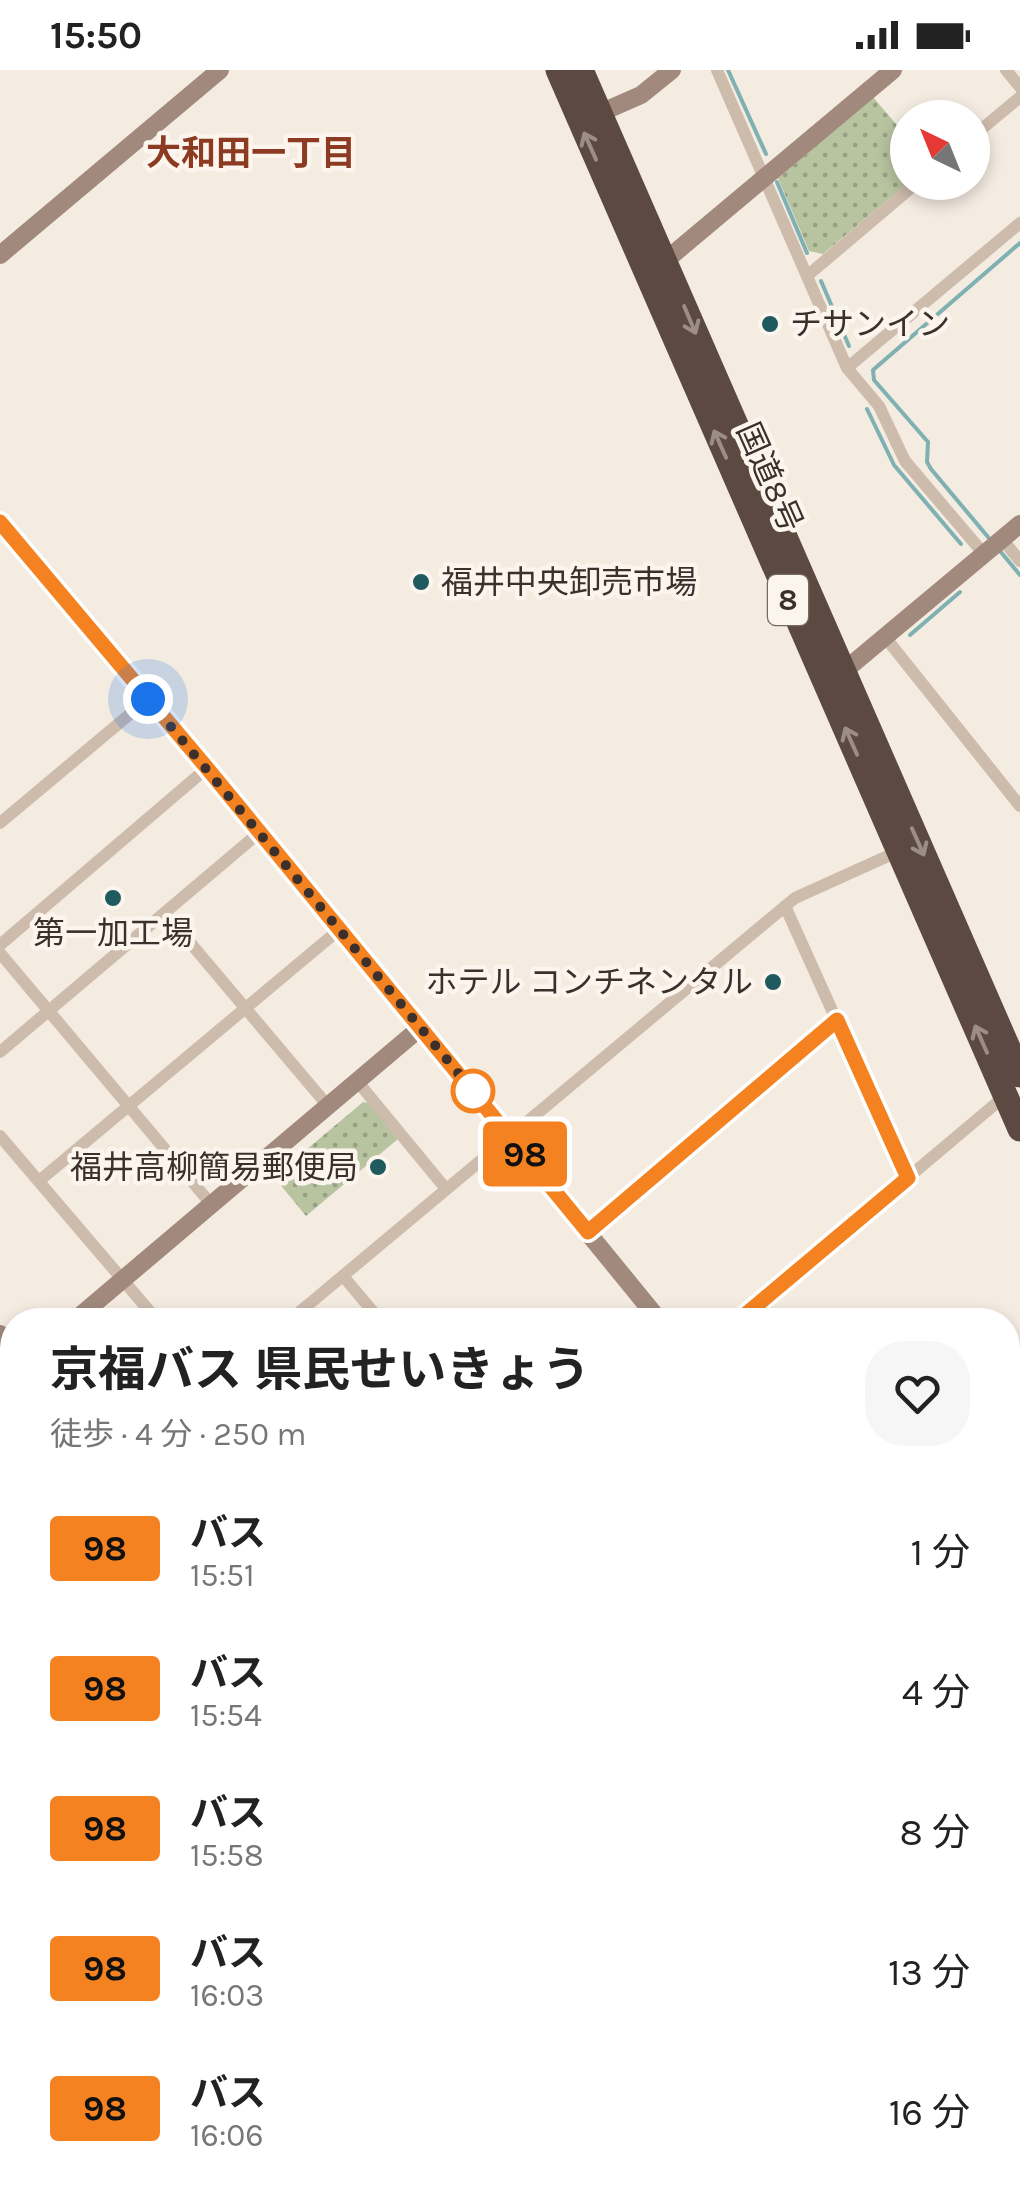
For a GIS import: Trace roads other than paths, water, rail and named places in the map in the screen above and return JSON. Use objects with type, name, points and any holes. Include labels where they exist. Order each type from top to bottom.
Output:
[{"type":"highway","name":"国道8号","points":[[558,70],[900,851],[1013,1085]]},
{"type":"highway","name":"国道8号","points":[[581,70],[844,672],[1013,1085],[1020,1129]]},
{"type":"street","points":[[600,113],[642,95],[672,70]]},
{"type":"street","points":[[717,70],[847,368],[879,406],[904,461],[984,554]]},
{"type":"street","points":[[664,261],[892,70]]},
{"type":"street","points":[[1006,70],[1020,88]]},
{"type":"street","points":[[0,255],[210,73]]},
{"type":"street","points":[[990,122],[1020,97]]},
{"type":"street","points":[[807,276],[897,200]]},
{"type":"street","points":[[847,368],[1020,223]]},
{"type":"street","points":[[0,522],[260,832],[648,1308]]},
{"type":"street","points":[[844,672],[1020,524]]},
{"type":"street","points":[[1002,540],[1020,560]]},
{"type":"street","points":[[885,637],[1020,806]]},
{"type":"street","points":[[0,823],[148,699]]},
{"type":"street","points":[[0,944],[207,768]]},
{"type":"street","points":[[0,1052],[260,832]]},
{"type":"street","points":[[304,1308],[795,898],[900,851]]},
{"type":"street","points":[[786,906],[908,1178]]},
{"type":"street","points":[[165,913],[328,1106]]},
{"type":"street","points":[[39,1181],[340,929]]},
{"type":"street","points":[[0,953],[211,1204]]},
{"type":"street","points":[[588,1232],[837,1020]]},
{"type":"street","points":[[89,1308],[420,1028]]},
{"type":"street","points":[[357,1081],[446,1189]]},
{"type":"street","points":[[753,1308],[1013,1085]]},
{"type":"street","points":[[0,1136],[147,1308]]},
{"type":"street","points":[[343,1276],[370,1308]]},
{"type":"waterway","points":[[728,70],[766,154]]},
{"type":"waterway","points":[[777,182],[807,253]]},
{"type":"waterway","points":[[988,537],[931,469],[927,462],[928,442],[874,380],[873,370],[1020,243]]},
{"type":"waterway","points":[[821,281],[849,346]]},
{"type":"waterway","points":[[867,409],[894,465],[961,544]]},
{"type":"waterway","points":[[1000,551],[1020,575]]},
{"type":"waterway","points":[[910,635],[960,592]]},
{"type":"place","name":"チサンイン","points":[[770,324]]},
{"type":"place","name":"福井中央卸売市場","points":[[421,582]]},
{"type":"place","name":"第一加工場","points":[[113,898]]},
{"type":"place","name":"ホテル コンチネンタル","points":[[773,982]]},
{"type":"place","name":"福井高柳簡易郵便局","points":[[378,1167]]},
{"type":"district","name":"大和田一丁目","points":[[251,153]]}]
